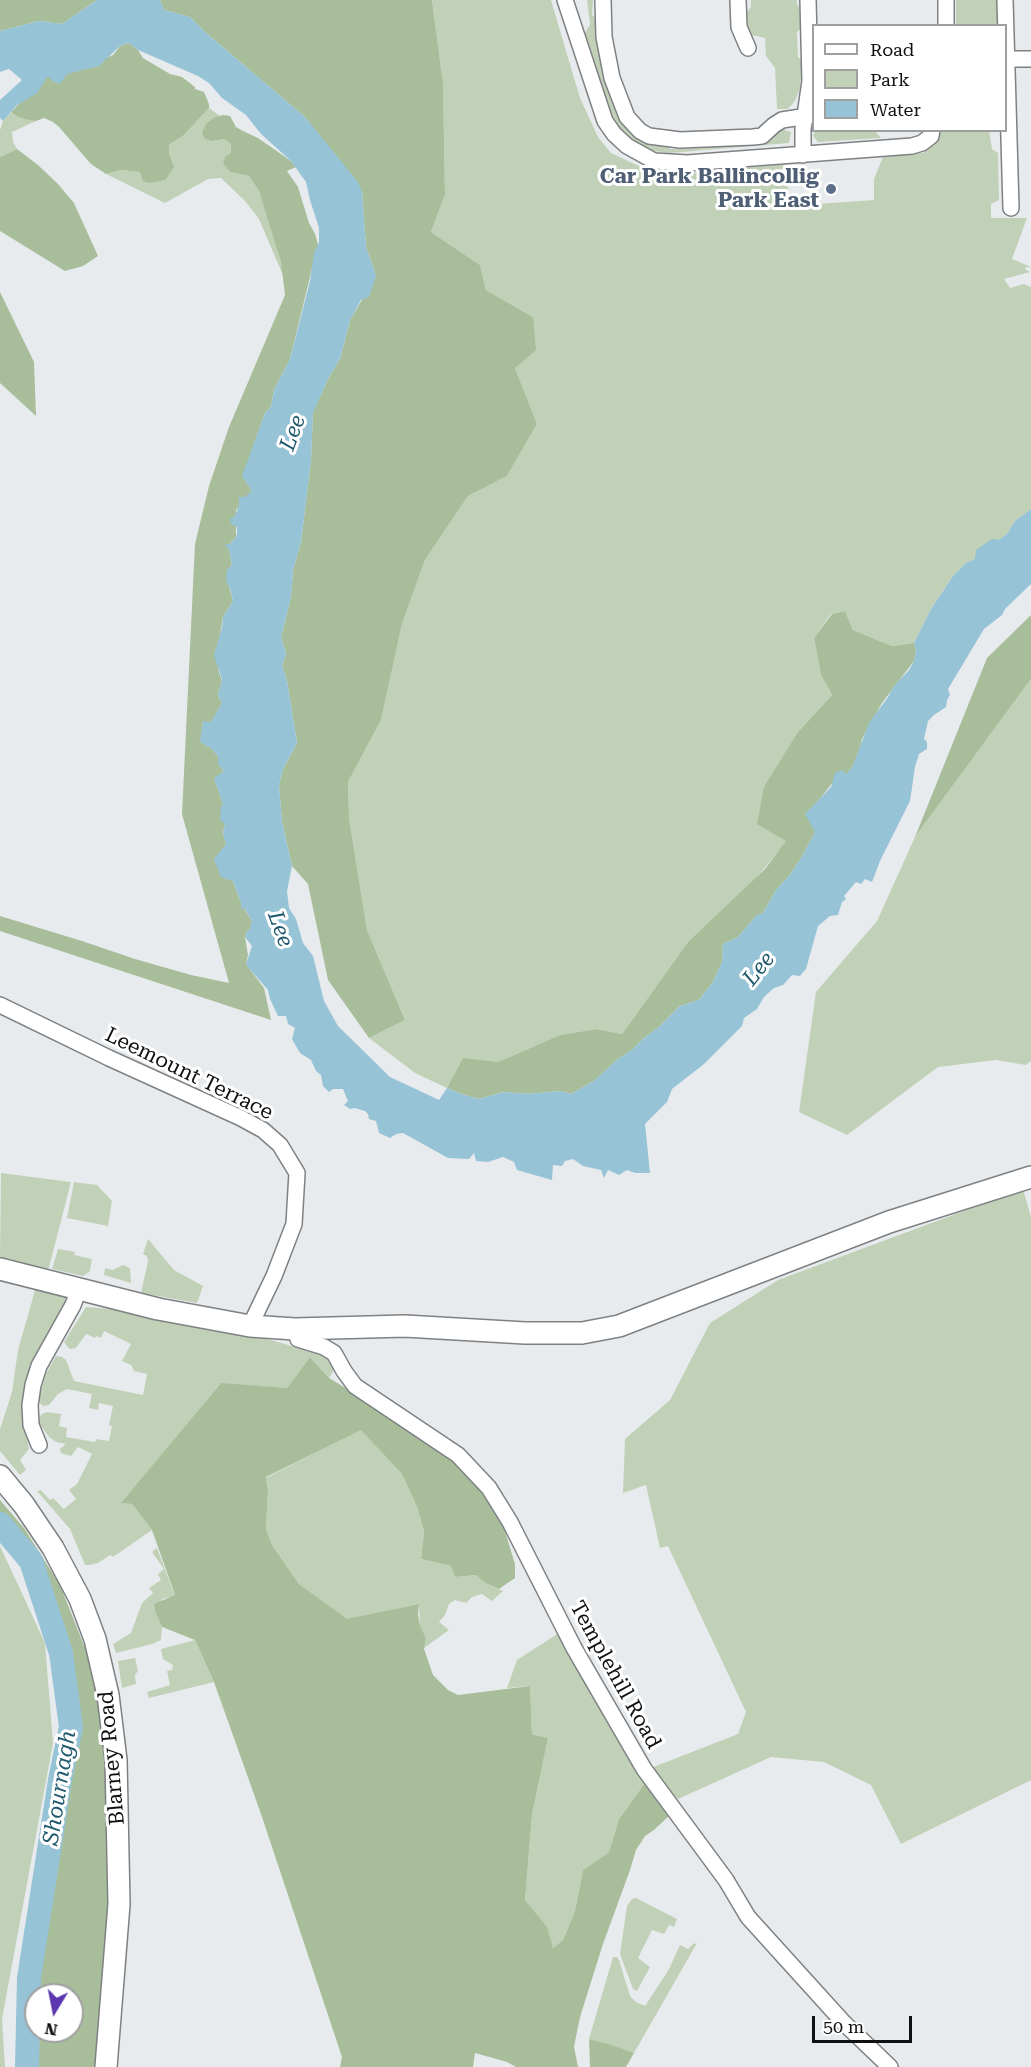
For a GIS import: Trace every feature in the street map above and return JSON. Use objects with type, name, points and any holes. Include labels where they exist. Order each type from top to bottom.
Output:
[{"type":"main road","points":[[0,1269],[158,1309],[250,1326],[295,1329],[405,1326],[525,1333],[582,1333],[619,1326],[889,1222],[1031,1178]]},
{"type":"main road","name":"Blarney Road","points":[[0,1476],[24,1505],[53,1548],[80,1599],[95,1639],[108,1695],[116,1760],[119,1904],[106,2067]]},
{"type":"street","points":[[564,0],[605,121],[614,135],[639,154],[654,161],[671,163],[912,146],[922,143],[932,132]]},
{"type":"street","points":[[603,0],[604,37],[612,78],[627,117],[640,131],[657,138],[680,140],[753,137],[762,136],[774,124],[782,120],[809,116]]},
{"type":"street","points":[[738,0],[739,27],[748,48]]},
{"type":"street","points":[[802,155],[809,116],[808,0]]},
{"type":"street","points":[[946,0],[946,24]]},
{"type":"street","points":[[1005,0],[1005,24]]},
{"type":"street","points":[[1007,59],[1031,59]]},
{"type":"street","points":[[1007,89],[1011,208]]},
{"type":"street","name":"Leemount Terrace","points":[[0,1005],[241,1118],[263,1130],[280,1145],[297,1173],[294,1224],[274,1276],[250,1326]]},
{"type":"street","points":[[39,1445],[31,1425],[30,1405],[33,1385],[39,1366],[73,1305],[79,1289]]},
{"type":"street","name":"Templehill Road","points":[[295,1329],[298,1339],[324,1347],[334,1353],[355,1386],[458,1455],[489,1488],[510,1522],[574,1648],[644,1769],[726,1880],[748,1917],[844,2023],[890,2067]]},
{"type":"green space","points":[[0,0],[97,0],[62,24],[39,21],[0,31]]},
{"type":"green space","points":[[160,0],[432,0],[443,83],[445,195],[431,232],[480,265],[486,290],[533,317],[536,350],[515,368],[537,424],[507,476],[468,496],[425,560],[402,624],[381,720],[348,782],[349,818],[367,930],[405,1020],[369,1038],[328,980],[308,884],[292,866],[282,822],[279,785],[283,769],[297,743],[287,681],[282,665],[286,654],[281,637],[291,597],[293,570],[301,542],[311,460],[313,412],[340,359],[350,320],[376,276],[366,247],[362,192],[305,117],[190,17],[164,10]]},
{"type":"green space","points":[[432,0],[551,0],[580,98],[598,137],[611,153],[660,176],[786,164],[789,206],[874,200],[874,179],[883,157],[923,153],[938,139],[941,132],[989,132],[992,149],[998,153],[999,200],[991,204],[991,218],[1027,218],[1012,259],[1031,267],[1025,269],[1030,272],[1004,279],[1010,288],[1024,284],[1031,287],[1031,509],[1015,521],[1007,534],[975,559],[966,563],[953,576],[931,609],[914,643],[892,646],[853,630],[845,611],[831,614],[814,638],[821,675],[832,695],[798,732],[787,841],[752,883],[688,942],[622,1034],[596,1029],[560,1035],[498,1062],[463,1059],[447,1088],[415,1073],[369,1038],[405,1020],[367,930],[349,818],[348,782],[381,720],[402,624],[425,560],[468,496],[507,476],[537,424],[515,368],[533,317],[486,290],[480,265],[431,232],[445,195],[443,83]]},
{"type":"green space","points":[[587,0],[593,0],[592,15],[597,19],[603,73],[615,110],[623,123],[637,137],[650,144],[667,146],[670,149],[708,148],[711,144],[782,129],[791,132],[789,143],[669,153],[646,150],[621,133],[610,116],[584,35],[590,24]]},
{"type":"green space","points":[[751,0],[797,0],[797,5],[802,9],[802,27],[797,32],[798,57],[804,62],[804,78],[800,81],[795,101],[788,109],[777,109],[775,68],[766,56],[765,38],[752,35],[748,28],[747,12],[751,7]]},
{"type":"green space","points":[[956,0],[999,0],[1000,24],[956,24]]},
{"type":"green space","points":[[129,43],[138,50],[143,58],[170,74],[182,77],[195,89],[204,92],[209,104],[209,108],[184,135],[169,145],[174,167],[165,180],[149,183],[143,181],[140,172],[121,170],[106,174],[91,164],[53,122],[44,118],[36,121],[29,120],[11,112],[48,75],[78,71],[113,55],[120,46]]},
{"type":"green space","points":[[209,108],[220,116],[215,117],[213,141],[224,139],[232,144],[230,172],[249,176],[259,191],[277,245],[285,280],[259,219],[245,201],[221,178],[208,179],[165,203],[106,174],[121,170],[140,172],[174,167],[169,145],[184,135]]},
{"type":"green space","points":[[11,112],[18,117],[36,121],[12,132],[13,142],[17,149],[0,157],[0,130],[3,121]]},
{"type":"green space","points":[[230,116],[236,127],[258,138],[296,167],[287,171],[298,187],[318,244],[290,359],[274,390],[271,407],[265,413],[243,476],[252,491],[236,510],[236,537],[230,544],[229,550],[232,565],[227,570],[227,578],[233,601],[223,617],[219,642],[218,669],[222,681],[218,695],[222,703],[211,723],[203,721],[201,742],[218,756],[218,764],[224,771],[215,780],[223,804],[225,824],[223,833],[226,844],[221,852],[225,878],[233,881],[241,903],[252,921],[245,937],[248,955],[246,964],[264,988],[271,1020],[0,931],[0,916],[135,959],[229,983],[182,814],[195,544],[209,486],[229,427],[285,295],[281,262],[259,191],[249,176],[230,172],[223,163],[225,157],[231,153],[231,144],[224,139],[213,141],[205,139],[202,133],[206,124],[215,117]]},
{"type":"green space","points":[[815,132],[876,132],[881,138],[818,142],[813,136]]},
{"type":"green space","points":[[17,149],[38,165],[74,203],[98,256],[83,266],[65,271],[0,231],[0,157]]},
{"type":"green space","points":[[0,292],[34,362],[36,416],[0,383]]},
{"type":"green space","points":[[845,611],[853,630],[892,646],[914,643],[916,650],[914,661],[882,703],[862,739],[852,768],[846,775],[833,782],[819,800],[815,832],[803,855],[776,890],[763,913],[756,916],[738,937],[723,944],[722,962],[713,982],[699,1000],[680,1006],[658,1028],[594,1081],[571,1094],[560,1091],[528,1094],[503,1092],[479,1099],[447,1088],[463,1058],[498,1062],[560,1035],[596,1029],[622,1034],[688,942],[765,869],[786,841],[757,824],[764,787],[798,732],[832,695],[821,675],[814,638],[832,614]]},
{"type":"green space","points":[[1031,615],[1031,679],[915,837],[987,658]]},
{"type":"green space","points":[[1031,679],[1031,1061],[1026,1065],[996,1060],[938,1067],[847,1135],[799,1112],[816,992],[877,921],[915,837]]},
{"type":"green space","points":[[1,1173],[71,1182],[48,1271],[0,1258]]},
{"type":"green space","points":[[74,1182],[97,1185],[112,1201],[108,1226],[67,1218]]},
{"type":"green space","points":[[1023,1189],[1031,1217],[1031,1780],[901,1844],[871,1785],[824,1762],[771,1757],[678,1799],[651,1768],[738,1734],[746,1712],[668,1546],[660,1548],[646,1485],[623,1493],[625,1439],[670,1400],[710,1323],[778,1280]]},
{"type":"green space","points":[[148,1239],[174,1270],[203,1286],[197,1303],[141,1293],[148,1261],[147,1256],[143,1254]]},
{"type":"green space","points":[[58,1249],[75,1252],[74,1255],[92,1259],[90,1271],[83,1276],[52,1269]]},
{"type":"green space","points":[[123,1265],[130,1268],[131,1283],[104,1275],[105,1268],[113,1270]]},
{"type":"green space","points":[[36,1287],[63,1294],[68,1300],[39,1356],[26,1431],[29,1449],[20,1460],[26,1470],[20,1475],[0,1451],[0,1429],[12,1392],[18,1350]]},
{"type":"green space","points":[[86,1307],[111,1309],[142,1317],[264,1338],[323,1355],[335,1368],[329,1378],[310,1357],[287,1388],[220,1384],[122,1503],[132,1504],[152,1530],[113,1557],[110,1555],[98,1563],[89,1565],[85,1565],[70,1529],[37,1491],[41,1490],[50,1500],[53,1498],[64,1509],[76,1499],[69,1490],[77,1484],[92,1454],[78,1447],[71,1456],[61,1453],[60,1449],[66,1444],[56,1442],[49,1437],[37,1420],[47,1412],[61,1414],[59,1426],[67,1428],[66,1437],[95,1442],[96,1439],[109,1441],[112,1426],[109,1425],[113,1406],[99,1403],[98,1410],[89,1408],[92,1394],[67,1389],[58,1394],[49,1405],[43,1406],[38,1401],[46,1374],[56,1356],[62,1357],[66,1360],[74,1381],[143,1395],[147,1374],[134,1371],[131,1365],[122,1361],[131,1344],[104,1331],[101,1338],[86,1334],[76,1348],[70,1349],[67,1346],[64,1342]]},
{"type":"green space","points":[[310,1357],[329,1378],[461,1465],[484,1495],[504,1528],[515,1564],[515,1578],[499,1589],[485,1583],[476,1575],[455,1577],[451,1566],[421,1559],[424,1531],[417,1507],[402,1474],[361,1430],[266,1477],[268,1492],[266,1529],[272,1545],[299,1584],[347,1619],[419,1604],[420,1625],[426,1638],[424,1649],[433,1675],[448,1690],[458,1695],[530,1686],[532,1734],[548,1738],[532,1815],[525,1900],[547,1927],[553,1948],[563,1940],[575,1911],[583,1870],[609,1852],[619,1819],[647,1780],[673,1812],[645,1836],[636,1850],[580,2017],[574,2047],[578,2067],[516,2067],[507,2062],[475,2053],[473,2067],[340,2067],[342,2057],[261,1814],[214,1682],[195,1640],[162,1627],[156,1614],[154,1604],[175,1595],[152,1530],[132,1504],[121,1503],[221,1383],[287,1388]]},
{"type":"green space","points":[[361,1429],[402,1474],[417,1507],[424,1531],[421,1559],[451,1566],[455,1577],[476,1575],[485,1583],[503,1591],[492,1601],[482,1594],[472,1597],[466,1603],[455,1600],[449,1604],[445,1615],[439,1622],[449,1630],[424,1648],[426,1638],[420,1625],[419,1604],[347,1620],[299,1584],[272,1545],[266,1529],[268,1492],[266,1478]]},
{"type":"green space","points":[[0,1500],[24,1528],[60,1585],[85,1648],[102,1710],[110,1786],[109,1890],[97,2067],[31,2067],[31,2043],[84,2043],[84,1983],[34,1983],[38,1940],[73,1734],[76,1701],[36,1563],[0,1517]]},
{"type":"green space","points":[[0,1546],[45,1643],[53,1743],[2,2019],[5,2067],[0,2067]]},
{"type":"green space","points":[[157,1548],[175,1596],[162,1599],[156,1614],[162,1627],[161,1640],[116,1653],[113,1644],[131,1633],[142,1603],[153,1593],[149,1588],[161,1580],[158,1574],[164,1569],[152,1552]]},
{"type":"green space","points":[[562,1631],[647,1780],[619,1819],[609,1852],[583,1870],[575,1911],[563,1940],[553,1948],[525,1900],[532,1815],[548,1738],[532,1734],[530,1686],[507,1688],[517,1660]]},
{"type":"green space","points":[[195,1640],[214,1682],[149,1698],[147,1692],[170,1685],[167,1671],[172,1670],[173,1665],[163,1659],[161,1649]]},
{"type":"green space","points":[[135,1658],[138,1671],[135,1675],[136,1684],[122,1688],[118,1661]]},
{"type":"green space","points":[[636,1898],[677,1919],[674,1927],[669,1925],[664,1934],[652,1930],[638,1958],[650,1967],[637,1991],[633,1989],[620,1954],[627,1906],[632,1899]]},
{"type":"green space","points":[[697,1943],[634,2053],[589,2039],[613,1957],[619,1960],[630,1996],[645,2006],[668,1971],[680,1945],[688,1949]]},
{"type":"green space","points":[[589,2039],[634,2053],[626,2067],[590,2067]]},
{"type":"water","name":"Lee","points":[[97,0],[160,0],[164,10],[190,17],[305,117],[358,182],[362,192],[366,247],[376,276],[369,297],[361,300],[350,320],[340,359],[313,413],[311,460],[301,542],[293,570],[291,597],[281,637],[286,654],[282,665],[287,681],[297,743],[283,769],[279,785],[282,822],[292,866],[287,891],[289,908],[296,919],[303,943],[313,956],[324,1001],[338,1026],[390,1077],[439,1100],[447,1088],[479,1099],[504,1092],[528,1094],[560,1091],[571,1094],[594,1081],[658,1028],[680,1006],[699,1000],[713,982],[722,962],[723,944],[738,937],[756,916],[763,913],[776,890],[803,855],[815,832],[805,814],[831,787],[835,773],[842,770],[846,774],[852,768],[869,723],[894,686],[909,670],[914,661],[916,650],[914,643],[931,609],[953,576],[966,563],[975,559],[976,550],[992,539],[999,540],[1007,534],[1015,521],[1031,509],[1031,584],[1005,609],[1002,615],[984,629],[948,689],[950,695],[946,707],[928,721],[924,739],[927,742],[927,749],[919,754],[910,801],[872,882],[865,879],[861,884],[856,882],[844,896],[846,899],[842,902],[838,915],[830,916],[818,926],[806,969],[800,976],[792,975],[783,985],[774,988],[764,997],[757,1009],[744,1018],[742,1026],[704,1064],[672,1089],[667,1102],[645,1124],[650,1173],[635,1173],[627,1170],[619,1175],[608,1170],[604,1178],[601,1170],[583,1166],[573,1159],[565,1161],[562,1166],[553,1165],[552,1180],[517,1170],[514,1162],[503,1157],[488,1162],[476,1161],[474,1153],[469,1159],[448,1158],[403,1133],[390,1138],[379,1133],[376,1121],[369,1119],[365,1111],[350,1109],[344,1105],[348,1101],[343,1089],[333,1089],[329,1092],[323,1086],[321,1075],[316,1071],[311,1060],[300,1053],[292,1039],[295,1028],[288,1024],[286,1016],[278,1016],[268,990],[246,964],[252,946],[245,937],[252,921],[245,909],[241,908],[233,881],[221,877],[214,859],[226,844],[223,833],[225,824],[220,820],[223,804],[214,778],[224,771],[218,764],[218,756],[211,748],[200,742],[203,721],[211,722],[222,703],[218,695],[222,680],[214,655],[223,617],[233,601],[226,581],[227,570],[232,565],[229,550],[225,544],[230,544],[236,537],[237,527],[231,524],[230,519],[235,516],[239,497],[245,497],[252,491],[242,476],[265,413],[271,407],[274,390],[290,359],[310,281],[314,253],[319,242],[319,228],[306,182],[291,161],[261,134],[246,115],[222,98],[209,83],[198,76],[138,50],[129,43],[120,46],[99,66],[67,74],[60,84],[52,81],[48,76],[37,93],[16,106],[3,121],[0,118],[0,100],[22,80],[9,69],[0,72],[0,31],[39,21],[62,24]]},
{"type":"waterway","name":"Shournagh","points":[[0,1524],[31,1561],[61,1653],[71,1727],[60,1780],[29,1978],[27,2067]]},
{"type":"place","name":"Car Park Ballincollig Park East","points":[[831,189]]}]
